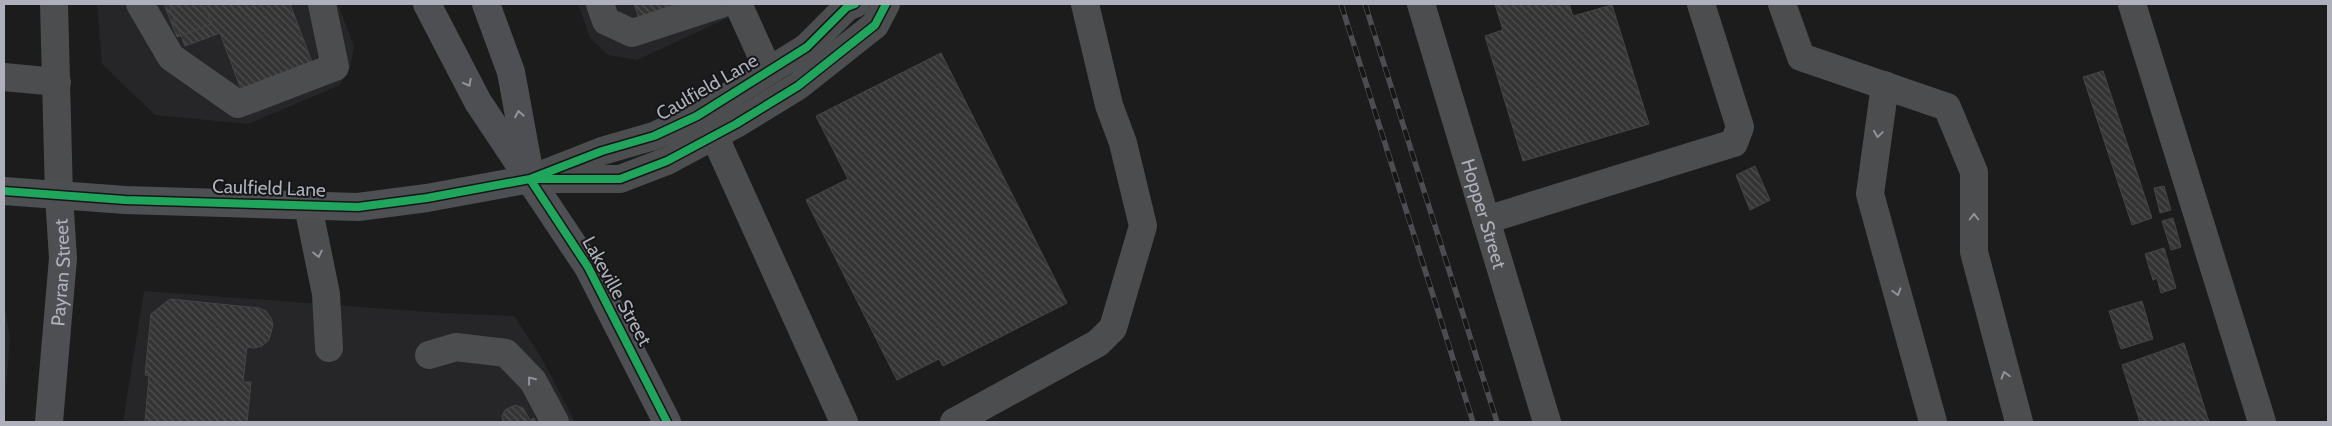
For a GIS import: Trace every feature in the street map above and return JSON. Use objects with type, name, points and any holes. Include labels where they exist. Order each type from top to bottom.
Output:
[{"type":"main road","name":"Lakeville Street","points":[[427,4],[478,102],[588,267],[667,422]]},
{"type":"main road","name":"Lakeville Street","points":[[486,4],[511,72],[530,179]]},
{"type":"main road","name":"Caulfield Lane","points":[[4,191],[59,196],[308,206],[366,206],[427,198],[530,179]]},
{"type":"main road","name":"Payran Street","points":[[49,422],[63,258],[59,196]]},
{"type":"street","name":"Payran Street","points":[[58,4],[56,82],[59,196]]},
{"type":"street","points":[[140,4],[171,56],[238,104],[335,67],[322,4]]},
{"type":"street","points":[[600,4],[606,21],[632,33],[721,4]]},
{"type":"street","points":[[738,4],[768,70]]},
{"type":"street","name":"Caulfield Lane","points":[[530,179],[602,151],[654,136],[697,116],[807,47],[847,6],[855,4]]},
{"type":"street","name":"Caulfield Lane","points":[[530,179],[620,179],[667,161],[798,86],[875,25],[886,4]]},
{"type":"street","points":[[954,422],[1098,342],[1113,328],[1126,289],[1143,226],[1122,143],[1109,105],[1085,4]]},
{"type":"street","name":"Hopper Street","points":[[1421,4],[1547,422]]},
{"type":"street","points":[[1486,220],[1734,143],[1740,127],[1701,4]]},
{"type":"street","points":[[1782,4],[1801,57],[1946,107],[1974,172],[1974,252],[2019,422]]},
{"type":"street","points":[[2132,4],[2262,422]]},
{"type":"street","points":[[4,77],[56,82]]},
{"type":"street","points":[[1885,86],[1870,194],[1933,422]]},
{"type":"street","points":[[714,135],[844,422]]},
{"type":"street","points":[[308,206],[326,294],[329,348]]},
{"type":"street","points":[[429,355],[456,347],[506,353],[533,381],[555,422]]},
{"type":"shaded area","points":[[97,4],[338,4],[354,46],[350,68],[340,85],[248,124],[155,115],[102,64]]},
{"type":"shaded area","points":[[578,4],[758,4],[637,60],[608,55],[590,38]]},
{"type":"shaded area","points":[[144,291],[442,313],[514,316],[540,355],[575,422],[123,422]]},
{"type":"shaded area","points":[[4,301],[10,339],[4,415]]},
{"type":"building","points":[[164,4],[204,4],[212,24],[177,37]]},
{"type":"building","points":[[182,4],[290,4],[313,65],[242,92],[220,33],[185,46],[170,9]]},
{"type":"building","points":[[634,4],[694,4],[639,18]]},
{"type":"building","points":[[1495,4],[1569,4],[1573,16],[1612,5],[1649,124],[1523,161],[1485,36],[1503,30]]},
{"type":"building","points":[[941,53],[1067,303],[943,366],[939,359],[897,380],[806,200],[848,179],[816,116]]},
{"type":"building","points":[[2103,71],[2152,218],[2132,225],[2083,77]]},
{"type":"building","points":[[1755,166],[1770,200],[1750,210],[1736,175]]},
{"type":"building","points":[[2164,186],[2171,210],[2160,213],[2154,188]]},
{"type":"building","points":[[2173,218],[2181,247],[2171,250],[2162,221]]},
{"type":"building","points":[[2164,248],[2176,288],[2161,293],[2157,278],[2153,280],[2145,254]]},
{"type":"building","points":[[170,299],[259,308],[266,311],[271,318],[273,325],[269,340],[262,346],[247,347],[243,382],[251,382],[247,422],[145,422],[149,376],[145,375],[151,314]]},
{"type":"building","points":[[2142,301],[2153,339],[2121,349],[2109,311]]},
{"type":"building","points":[[2184,343],[2209,422],[2140,422],[2122,365]]},
{"type":"building","points":[[515,405],[523,408],[530,420],[534,418],[536,422],[503,422],[502,416],[505,410]]},
{"type":"railway","points":[[1341,4],[1473,422]]},
{"type":"railway","points":[[1365,4],[1497,422]]},
{"type":"cycle path","points":[[4,191],[125,200],[358,207],[427,198],[530,179],[602,151],[654,136],[697,116],[807,47],[847,7],[855,4]]},
{"type":"cycle path","points":[[538,179],[620,179],[667,161],[736,124],[798,86],[875,25],[886,4]]},
{"type":"cycle path","points":[[530,179],[588,267],[667,422]]}]
